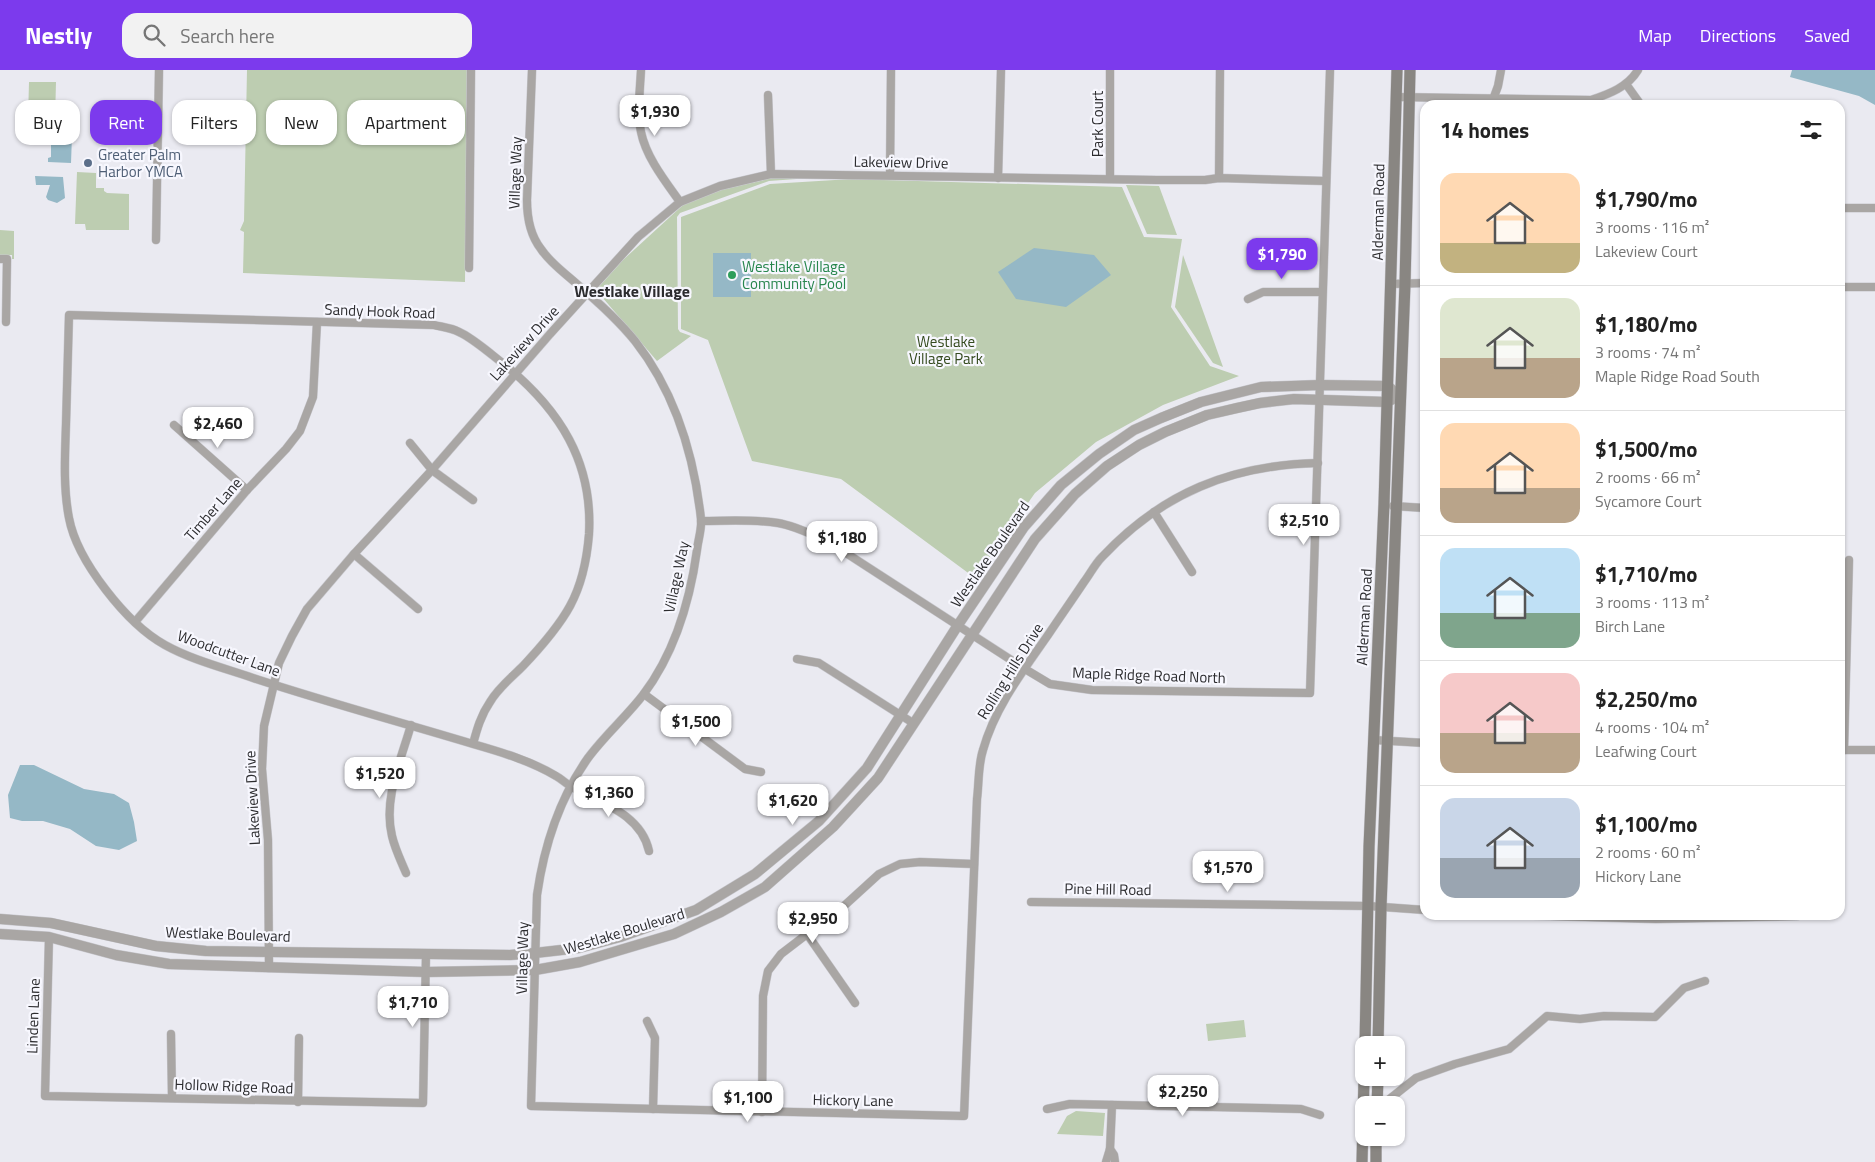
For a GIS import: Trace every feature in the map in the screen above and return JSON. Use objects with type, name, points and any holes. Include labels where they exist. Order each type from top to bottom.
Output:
[{"type":"main road","name":"Alderman Road","points":[[1365,1036],[1374,740],[1392,284],[1397,70]]},
{"type":"main road","name":"Alderman Road","points":[[1378,1036],[1399,396],[1405,284],[1410,70]]},
{"type":"main road","points":[[1362,1162],[1364,1086]]},
{"type":"main road","points":[[1376,1146],[1376,1162]]},
{"type":"street","points":[[156,240],[159,70]]},
{"type":"street","points":[[469,268],[472,70]]},
{"type":"street","name":"Village Way","points":[[532,70],[528,218],[540,249],[559,269],[619,322],[636,342],[662,382],[686,440],[693,465],[701,521],[690,592],[682,618],[663,660],[644,694],[588,759],[554,822],[540,872],[537,895],[532,1106]]},
{"type":"street","points":[[641,70],[639,115],[641,132],[648,150],[680,202]]},
{"type":"street","points":[[890,175],[891,70]]},
{"type":"street","points":[[998,178],[1001,70]]},
{"type":"street","name":"Park Court","points":[[1110,70],[1110,178]]},
{"type":"street","points":[[1219,178],[1220,70]]},
{"type":"street","points":[[1318,463],[1330,70]]},
{"type":"street","points":[[1492,100],[1501,70]]},
{"type":"street","points":[[1591,100],[1609,94],[1626,84],[1638,70]]},
{"type":"street","points":[[1626,84],[1637,100]]},
{"type":"street","points":[[768,96],[771,174]]},
{"type":"street","points":[[1396,97],[1464,100]]},
{"type":"street","name":"Lakeview Drive","points":[[269,968],[268,840],[262,769],[264,726],[279,663],[292,636],[307,609],[354,554],[432,470],[638,237],[680,202],[720,186],[771,174],[1195,180],[1219,178],[1326,181]]},
{"type":"street","points":[[1845,208],[1875,208]]},
{"type":"street","points":[[0,259],[8,259],[6,322]]},
{"type":"street","points":[[1392,284],[1420,284]]},
{"type":"street","points":[[1845,287],[1875,287]]},
{"type":"street","points":[[1248,298],[1263,292],[1322,292]]},
{"type":"street","name":"Sandy Hook Road","points":[[69,315],[434,325],[460,332],[515,374],[555,415],[578,456],[586,486],[590,515],[588,555],[582,578],[570,606],[545,641],[490,700],[480,719],[473,744]]},
{"type":"street","name":"Woodcutter Lane","points":[[69,315],[65,476],[69,519],[80,547],[98,580],[134,622],[164,645],[198,659],[274,685],[473,744],[533,765],[611,806],[627,817],[646,838],[649,851]]},
{"type":"street","name":"Timber Lane","points":[[134,622],[247,490],[286,449],[303,425],[313,397],[316,322]]},
{"type":"street","name":"Westlake Boulevard","points":[[0,918],[51,923],[156,946],[206,951],[510,955],[579,948],[620,937],[696,910],[755,874],[819,821],[867,768],[1024,527],[1061,485],[1099,454],[1134,430],[1201,402],[1234,393],[1261,387],[1320,385],[1388,386]]},
{"type":"street","points":[[1388,386],[1399,396]]},
{"type":"street","name":"Westlake Boulevard","points":[[0,934],[49,937],[146,961],[190,966],[426,972],[535,970],[580,962],[674,934],[721,912],[765,887],[833,827],[878,778],[1035,539],[1075,494],[1107,466],[1139,446],[1207,415],[1260,403],[1294,400],[1387,402],[1399,396]]},
{"type":"street","points":[[174,425],[247,490]]},
{"type":"street","points":[[410,443],[432,470],[472,500]]},
{"type":"street","name":"Rolling Hills Drive","points":[[964,1116],[977,799],[982,752],[994,719],[1025,669],[1100,558],[1121,538],[1154,512],[1179,496],[1224,477],[1250,469],[1289,463],[1318,463]]},
{"type":"street","name":"Maple Ridge Road North","points":[[701,521],[750,521],[780,524],[807,532],[829,542],[1050,684],[1092,690],[1310,693],[1318,463]]},
{"type":"street","points":[[1384,504],[1420,508]]},
{"type":"street","points":[[1154,512],[1192,572]]},
{"type":"street","points":[[354,554],[418,610]]},
{"type":"street","points":[[1845,669],[1849,560]]},
{"type":"street","points":[[797,659],[819,663],[913,723]]},
{"type":"street","points":[[644,694],[745,769],[761,772]]},
{"type":"street","points":[[406,873],[392,836],[389,814],[392,788],[411,725]]},
{"type":"street","points":[[1374,740],[1420,743]]},
{"type":"street","points":[[1845,750],[1875,750]]},
{"type":"street","points":[[762,1112],[763,996],[768,971],[781,954],[845,905],[879,874],[900,864],[920,862],[974,864]]},
{"type":"street","name":"Pine Hill Road","points":[[1031,902],[1369,906],[1420,910]]},
{"type":"street","points":[[807,934],[855,1003]]},
{"type":"street","name":"Linden Lane","points":[[45,1096],[49,937]]},
{"type":"street","points":[[426,954],[426,972]]},
{"type":"street","name":"Hollow Ridge Road","points":[[45,1096],[423,1103],[426,972]]},
{"type":"street","points":[[1393,1096],[1416,1078],[1455,1064],[1509,1049],[1548,1016],[1580,1020],[1604,1016],[1655,1017],[1684,988],[1705,981]]},
{"type":"street","points":[[647,1020],[656,1038],[653,1109]]},
{"type":"street","points":[[172,1034],[172,1097]]},
{"type":"street","points":[[298,1102],[299,1038]]},
{"type":"street","points":[[1047,1109],[1070,1104],[1301,1109],[1320,1115]]},
{"type":"street","points":[[1106,1162],[1110,1149],[1112,1105]]},
{"type":"street","name":"Hickory Lane","points":[[532,1106],[964,1116]]},
{"type":"street","points":[[1110,1149],[1114,1155],[1115,1162]]},
{"type":"green space","points":[[247,70],[467,70],[465,282],[243,273],[244,232],[240,230],[244,221],[246,145],[256,145],[256,100],[246,100]]},
{"type":"green space","points":[[29,82],[56,82],[56,100],[29,100]]},
{"type":"green space","points":[[77,172],[96,173],[96,188],[104,188],[104,191],[107,193],[129,194],[129,230],[86,230],[85,224],[75,224]]},
{"type":"green space","points":[[772,178],[810,178],[769,181],[680,213],[677,217],[678,329],[680,332],[691,336],[657,361],[596,290],[623,260],[683,205],[721,190]]},
{"type":"green space","name":"Westlake Village Park","points":[[851,179],[1122,187],[1144,237],[1182,239],[1171,307],[1210,366],[1239,376],[1163,405],[1096,442],[1035,493],[975,578],[841,479],[752,461],[708,340],[681,329],[681,217],[770,184]]},
{"type":"green space","points":[[1126,185],[1159,186],[1177,235],[1147,234]]},
{"type":"green space","points":[[0,230],[14,231],[14,259],[12,259],[12,255],[0,255]]},
{"type":"green space","points":[[1183,255],[1223,367],[1213,363],[1175,307]]},
{"type":"green space","points":[[1244,1020],[1246,1037],[1208,1041],[1206,1024]]},
{"type":"green space","points":[[1076,1111],[1105,1113],[1103,1136],[1057,1134],[1067,1116]]},
{"type":"water","points":[[1792,70],[1875,70],[1875,105],[1859,96],[1790,77]]},
{"type":"water","points":[[51,145],[72,145],[71,163],[48,162],[48,158],[51,157]]},
{"type":"water","points":[[35,176],[63,177],[65,198],[57,203],[48,200],[46,197],[50,185],[36,185]]},
{"type":"water","points":[[1034,248],[1094,255],[1111,275],[1066,307],[1016,299],[998,272]]},
{"type":"water","name":"Westlake Village Community Pool","points":[[713,253],[751,253],[751,297],[713,297]]},
{"type":"water","points":[[20,765],[34,765],[84,789],[114,794],[129,803],[137,841],[119,850],[96,846],[70,829],[43,821],[22,821],[10,818],[8,795]]},
{"type":"place","name":"Greater Palm Harbor YMCA","points":[[88,163]]},
{"type":"place","name":"Westlake Village Community Pool","points":[[732,275]]},
{"type":"district","name":"Westlake Village","points":[[632,291]]}]
